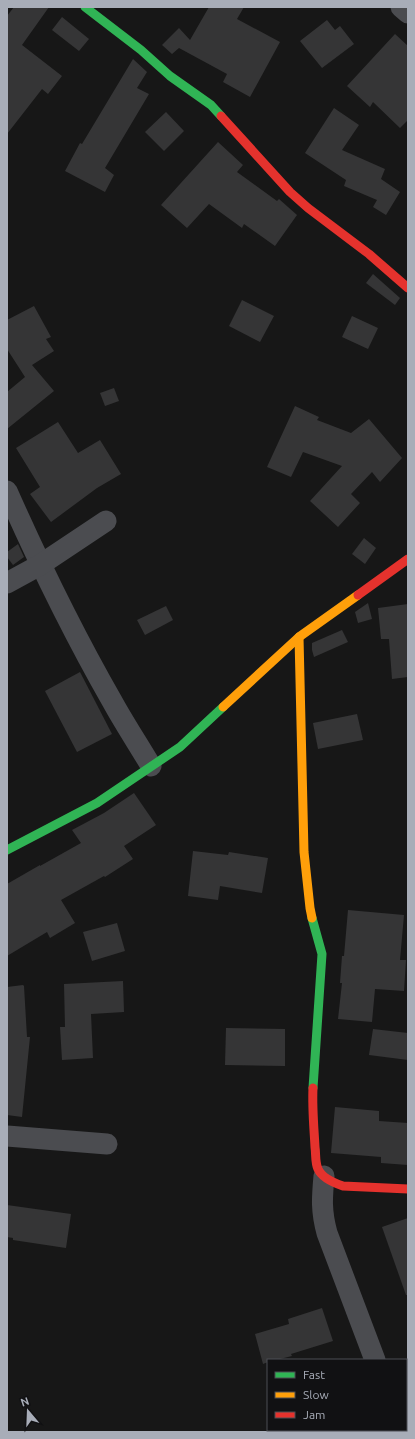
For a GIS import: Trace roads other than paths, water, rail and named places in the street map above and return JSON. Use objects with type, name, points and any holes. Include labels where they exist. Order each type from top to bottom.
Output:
[{"type":"street","points":[[85,7],[141,50],[170,76],[211,105],[290,192],[308,208],[369,254],[408,288]]},
{"type":"street","points":[[401,7],[408,13]]},
{"type":"street","points":[[7,492],[40,565],[112,701],[151,766]]},
{"type":"street","points":[[7,583],[40,565],[106,520]]},
{"type":"street","points":[[7,850],[97,802],[180,747],[299,637],[408,559]]},
{"type":"street","points":[[299,637],[304,852],[310,908],[322,954],[312,1103],[318,1169],[333,1184],[343,1186],[408,1189]]},
{"type":"street","points":[[7,1136],[108,1144]]},
{"type":"street","points":[[324,1176],[322,1205],[327,1233],[375,1359]]}]
